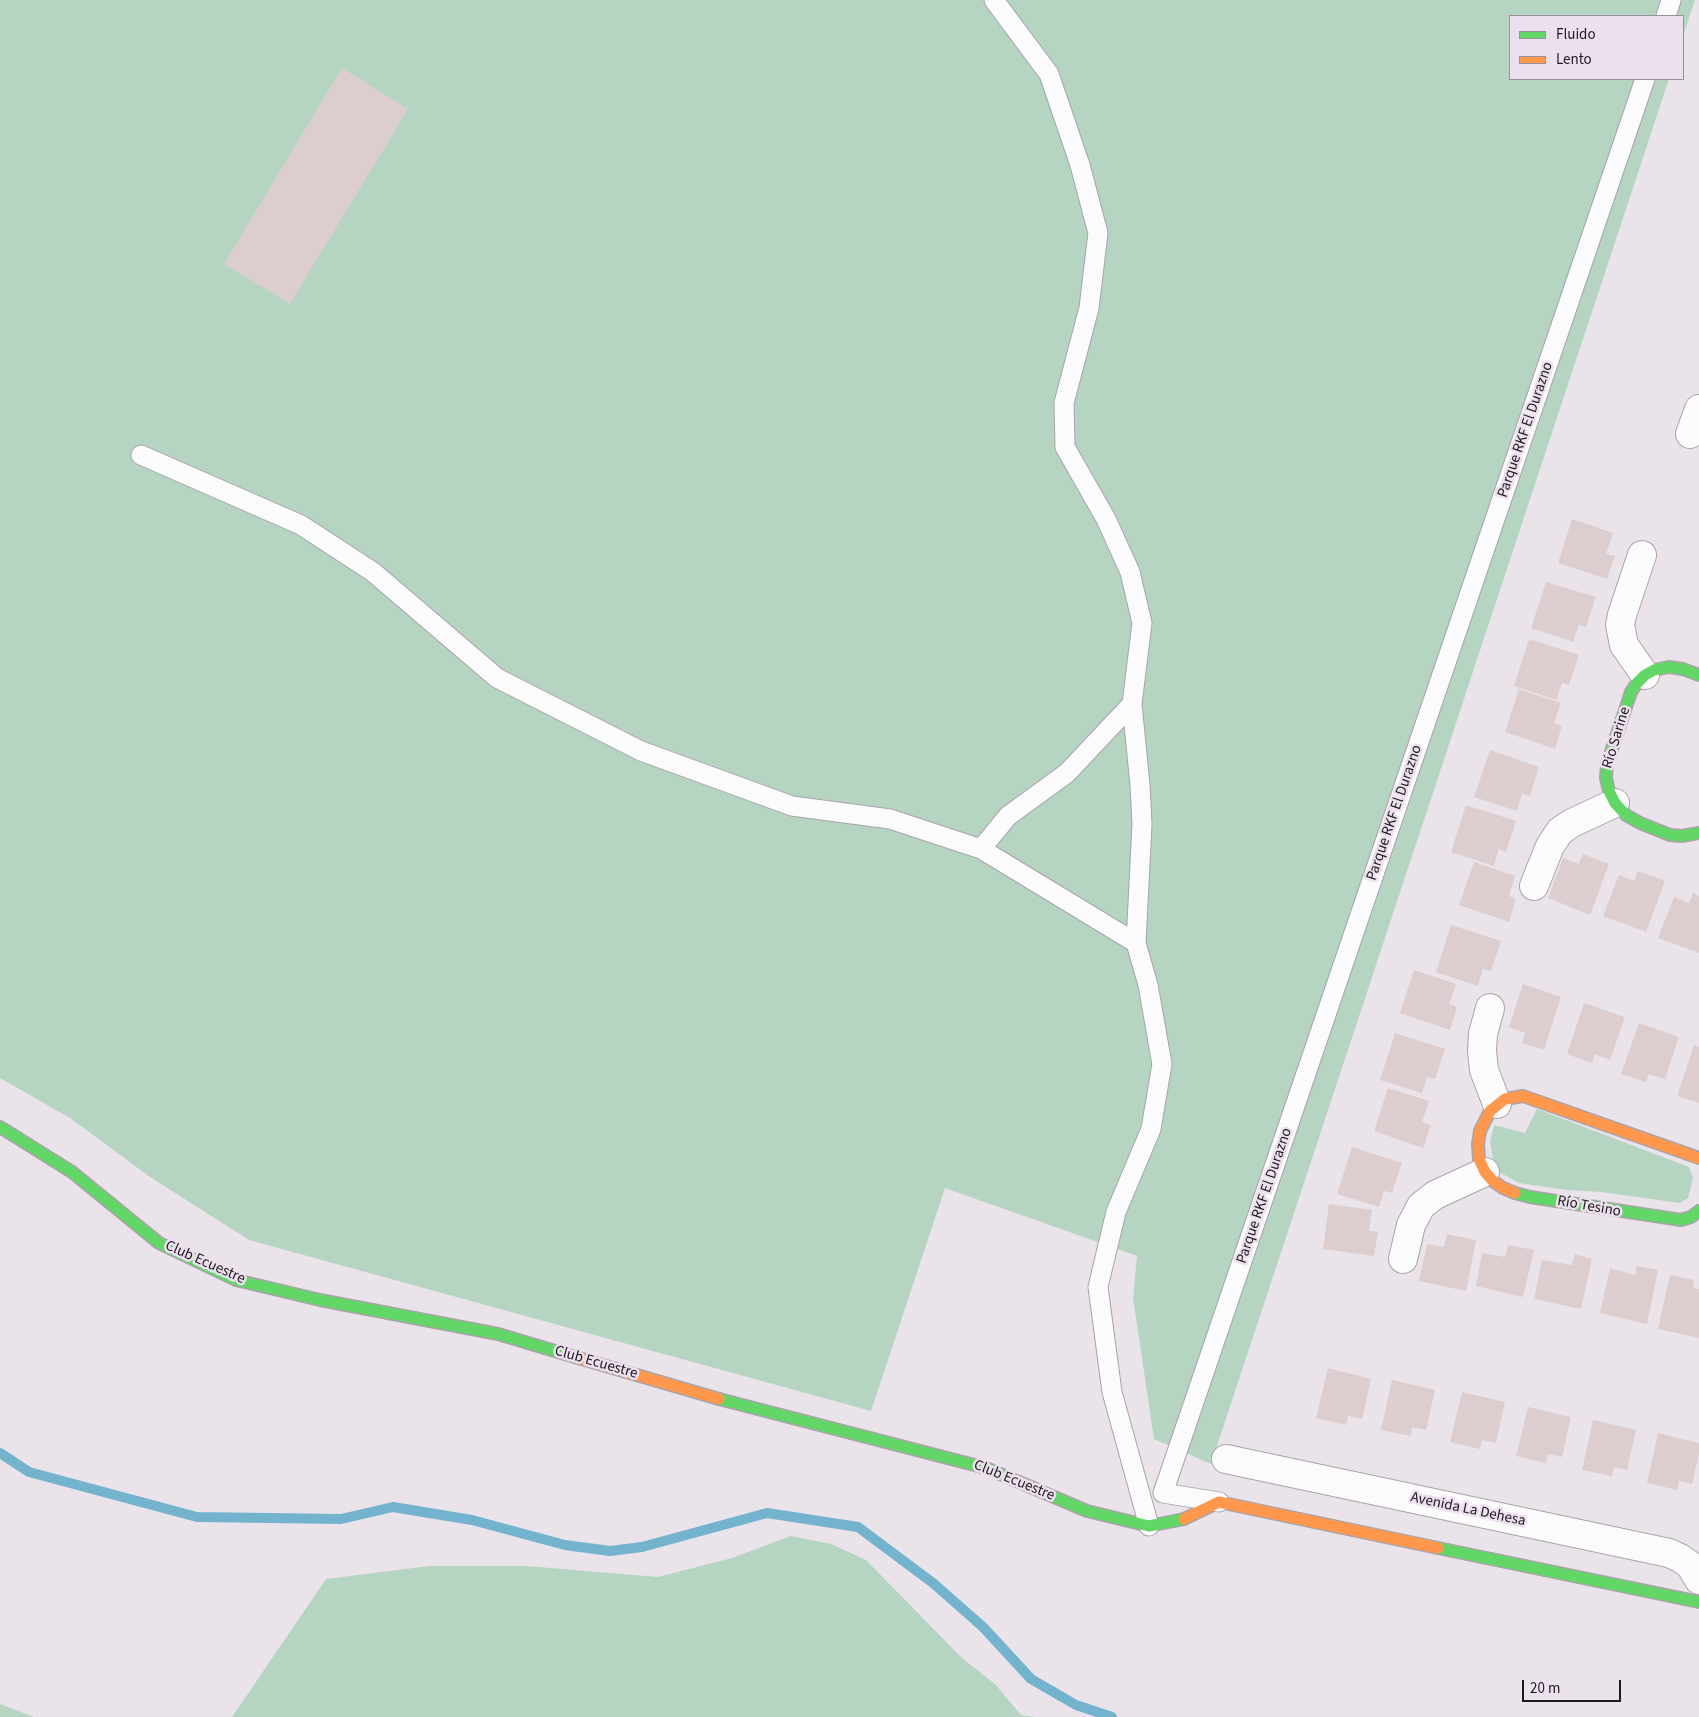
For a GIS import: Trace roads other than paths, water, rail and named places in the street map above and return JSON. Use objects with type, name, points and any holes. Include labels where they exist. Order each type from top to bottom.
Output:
[{"type":"street","points":[[1690,434],[1699,409]]},
{"type":"street","points":[[1642,555],[1622,615],[1620,625],[1624,645],[1644,675],[1654,670],[1669,667],[1683,669],[1699,675]]},
{"type":"street","name":"Río Sarine","points":[[1615,804],[1608,791],[1606,764],[1631,692],[1644,675]]},
{"type":"street","points":[[1534,886],[1550,846],[1560,831],[1572,823],[1615,804],[1626,815],[1640,823],[1670,835],[1682,836],[1699,833]]},
{"type":"street","points":[[1490,1008],[1483,1034],[1482,1050],[1484,1070],[1497,1104]]},
{"type":"street","points":[[1403,1259],[1411,1225],[1422,1206],[1435,1195],[1485,1172],[1479,1159],[1479,1138],[1484,1119],[1497,1104],[1505,1099],[1514,1096],[1533,1098],[1697,1159]]},
{"type":"street","name":"Club Ecuestre","points":[[0,1127],[72,1172],[159,1243],[236,1280],[320,1300],[498,1334],[702,1395],[986,1468],[1086,1511],[1149,1526],[1181,1520],[1218,1502]]},
{"type":"street","name":"Río Tesino","points":[[1485,1172],[1503,1188],[1530,1197],[1681,1220],[1691,1217],[1699,1211]]},
{"type":"street","name":"Avenida La Dehesa","points":[[1226,1459],[1669,1553],[1690,1565],[1699,1580]]},
{"type":"street","points":[[1218,1502],[1699,1602],[1699,1597]]},
{"type":"lane","points":[[994,0],[1049,74],[1080,164],[1098,233],[1089,308],[1064,403],[1066,447],[1106,518],[1130,572],[1142,623],[1132,704],[1142,824],[1136,943],[1148,985],[1162,1064],[1151,1129],[1116,1212],[1098,1287],[1112,1392],[1149,1526]]},
{"type":"lane","points":[[1666,15],[1671,0]]},
{"type":"lane","name":"Parque RKF El Durazno","points":[[1218,1502],[1163,1493],[1645,80]]},
{"type":"lane","points":[[141,455],[301,525],[373,572],[497,678],[641,752],[792,806],[890,819],[982,848],[1136,943]]},
{"type":"lane","points":[[982,848],[1008,816],[1067,773],[1132,704]]},
{"type":"waterway","points":[[0,1453],[29,1472],[197,1517],[341,1519],[393,1507],[472,1520],[565,1545],[610,1551],[642,1547],[767,1513],[858,1527],[933,1583],[983,1627],[1031,1679],[1076,1705],[1112,1717]]}]
